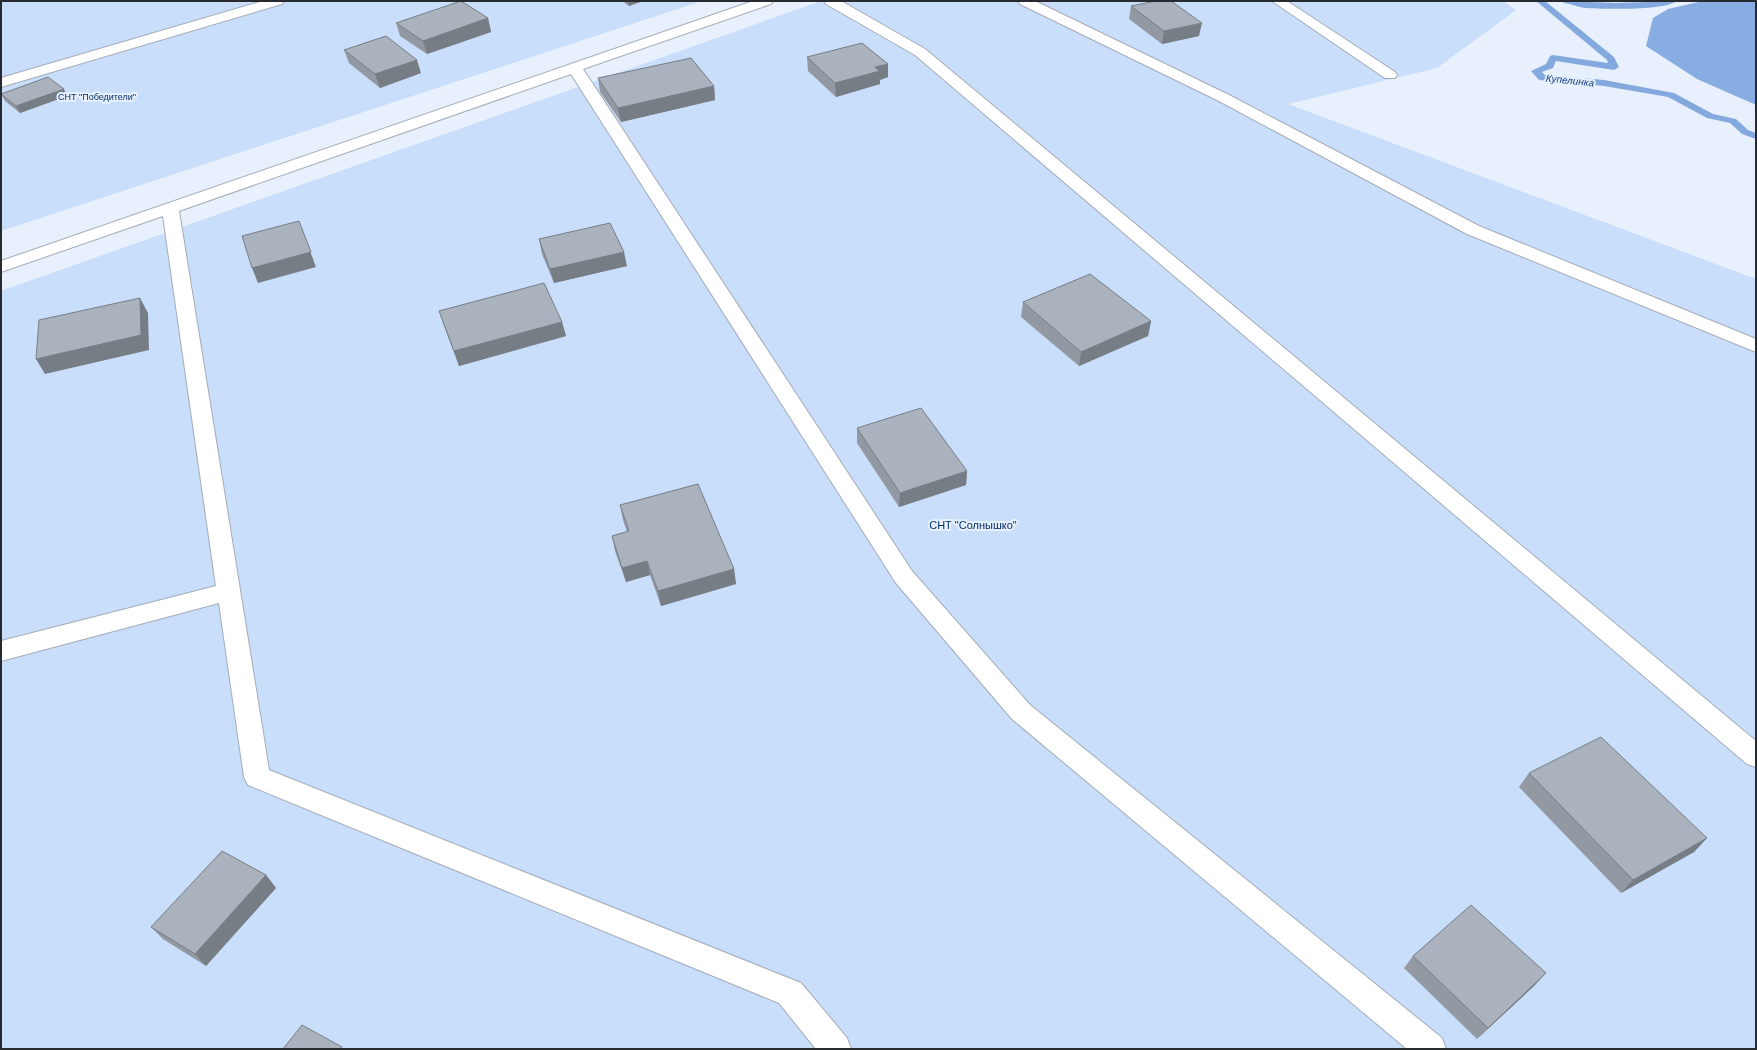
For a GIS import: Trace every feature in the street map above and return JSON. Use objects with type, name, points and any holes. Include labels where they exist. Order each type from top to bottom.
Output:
[{"type":"street","points":[[1,83],[277,1]]},
{"type":"street","points":[[1,267],[766,1]]},
{"type":"street","points":[[831,1],[920,52],[1756,756]]},
{"type":"street","points":[[1025,1],[1224,98],[1473,230],[1756,346]]},
{"type":"street","points":[[575,68],[904,577],[1021,712],[1431,1049]]},
{"type":"street","points":[[170,209],[257,777],[790,993],[836,1049]]},
{"type":"street","points":[[1,651],[228,592]]},
{"type":"lane","points":[[1282,3],[1300,2]]},
{"type":"lane","points":[[1282,3],[1390,75]]},
{"type":"green space","name":"СНТ \"Победители\"","points":[[1,1],[702,1],[1,231]]},
{"type":"green space","name":"СНТ \"Солнышко\"","points":[[821,1],[1503,1],[1516,10],[1437,68],[1288,104],[1756,279],[1756,1049],[1,1049],[1,291]]},
{"type":"shaded area","points":[[1703,1],[1756,1],[1756,105],[1697,79],[1646,46],[1653,18],[1668,9]]},
{"type":"building","points":[[461,1],[488,18],[423,41],[396,23]]},
{"type":"building","points":[[1156,1],[1171,1],[1202,23],[1164,31],[1131,6]]},
{"type":"building","points":[[386,36],[417,60],[375,74],[344,50]]},
{"type":"building","points":[[862,43],[888,64],[875,67],[880,71],[835,83],[807,57]]},
{"type":"building","points":[[691,58],[714,86],[618,108],[598,78]]},
{"type":"building","points":[[48,77],[64,89],[16,106],[1,94]]},
{"type":"building","points":[[299,221],[311,252],[252,268],[242,236]]},
{"type":"building","points":[[610,223],[624,252],[550,269],[539,239]]},
{"type":"building","points":[[1090,274],[1151,321],[1081,352],[1023,302]]},
{"type":"building","points":[[544,283],[562,322],[454,351],[439,311]]},
{"type":"building","points":[[140,298],[141,335],[36,359],[39,320]]},
{"type":"building","points":[[921,408],[967,471],[900,493],[857,428]]},
{"type":"building","points":[[698,484],[734,569],[658,591],[647,561],[622,568],[612,536],[629,531],[620,505]]},
{"type":"building","points":[[1601,737],[1707,838],[1633,880],[1529,773]]},
{"type":"building","points":[[222,851],[266,875],[195,954],[151,927]]},
{"type":"building","points":[[1471,905],[1546,973],[1488,1028],[1413,956]]},
{"type":"building","points":[[302,1025],[342,1047],[341,1049],[283,1049]]},
{"type":"waterway","name":"Купелинка","points":[[1540,1],[1611,59],[1614,67],[1553,58],[1550,66],[1536,71],[1542,78],[1604,83],[1671,95],[1710,116],[1733,121],[1745,132],[1756,136]]},
{"type":"waterway","name":"Купелинка","points":[[1567,1],[1585,5],[1616,6],[1656,5],[1672,1]]}]
